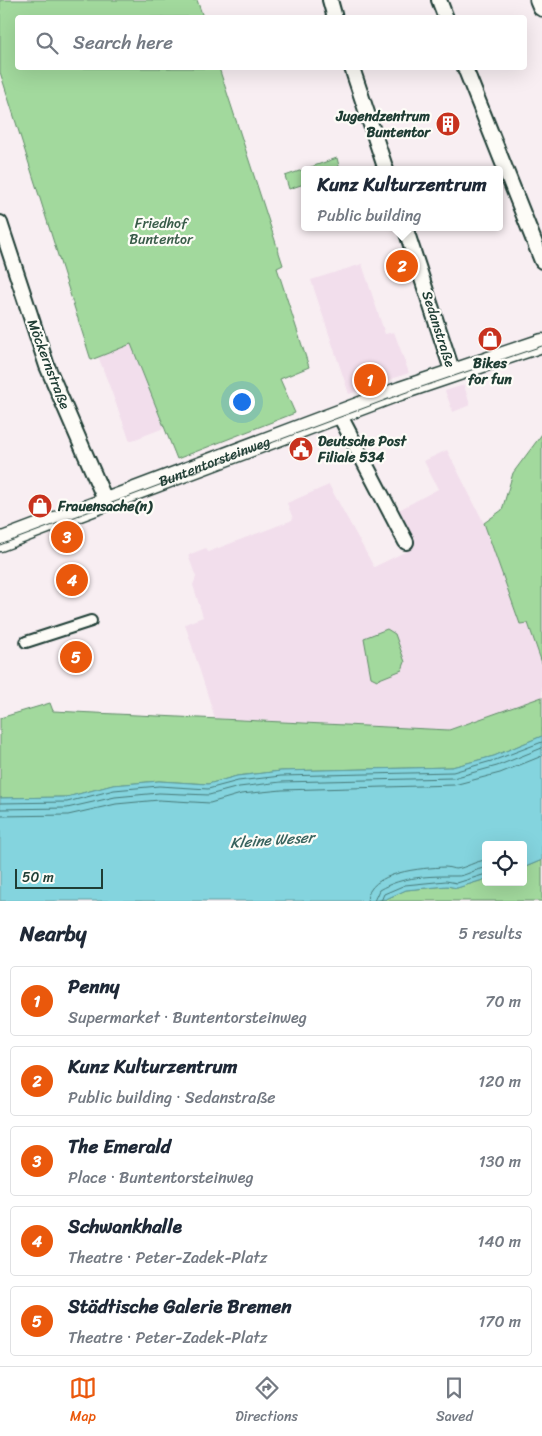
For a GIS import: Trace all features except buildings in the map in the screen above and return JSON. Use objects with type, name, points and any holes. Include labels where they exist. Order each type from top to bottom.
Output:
[{"type":"street","points":[[330,0],[334,15]]},
{"type":"street","points":[[439,0],[445,15]]},
{"type":"street","points":[[539,0],[542,7]]},
{"type":"street","points":[[353,70],[385,166]]},
{"type":"street","points":[[466,70],[542,262]]},
{"type":"street","name":"Möckernstraße","points":[[0,223],[3,240],[47,366],[106,502]]},
{"type":"street","name":"Sedanstraße","points":[[406,231],[454,373]]},
{"type":"street","name":"Buntentorsteinweg","points":[[0,542],[339,414],[542,343]]},
{"type":"street","points":[[339,414],[406,542]]},
{"type":"street","points":[[26,642],[91,621]]},
{"type":"shaded area","points":[[362,264],[385,334],[394,332],[409,373],[349,394],[311,280]]},
{"type":"shaded area","points":[[131,343],[164,428],[130,441],[98,356]]},
{"type":"shaded area","points":[[464,385],[470,405],[453,412],[445,391]]},
{"type":"shaded area","points":[[447,450],[484,523],[520,624],[528,623],[542,663],[542,697],[449,730],[215,718],[185,624],[203,617],[193,585],[196,577],[188,555],[206,548],[208,552],[290,521],[293,519],[287,503],[329,485],[374,567],[413,548],[397,511],[438,489],[424,461]]},
{"type":"green space","name":"Friedhof Buntentor","points":[[0,0],[197,0],[202,15],[15,15],[15,70],[220,70],[283,265],[277,268],[309,367],[280,379],[295,413],[177,459],[131,344],[91,360],[0,72]]},
{"type":"green space","points":[[337,158],[339,166],[314,166]]},
{"type":"green space","points":[[301,170],[301,185],[289,189],[285,176]]},
{"type":"green space","points":[[542,434],[542,663],[528,623],[520,624],[484,523],[502,510],[513,473]]},
{"type":"green space","points":[[387,629],[395,634],[405,662],[402,670],[377,680],[371,677],[364,638]]},
{"type":"green space","points":[[542,697],[542,736],[494,756],[452,767],[281,771],[237,776],[208,784],[159,781],[113,785],[67,797],[0,798],[0,718],[50,703],[53,711],[449,730]]},
{"type":"green space","points":[[542,860],[542,901],[369,901],[386,899],[406,890],[447,886],[457,888],[482,880],[482,886],[527,886],[527,866]]},
{"type":"water","name":"Kleine Weser","points":[[542,736],[542,860],[527,866],[527,841],[482,841],[482,880],[457,888],[447,886],[406,890],[386,899],[369,901],[0,901],[0,798],[67,797],[113,785],[159,781],[208,784],[237,776],[281,771],[452,767],[494,756]]},
{"type":"tram line","points":[[0,545],[404,393],[542,346]]},
{"type":"place","name":"Jugendzentrum Buntentor","points":[[448,124]]},
{"type":"place","name":"Kunz Kulturzentrum","points":[[402,266]]},
{"type":"place","name":"Bikes for fun","points":[[490,339]]},
{"type":"place","name":"Penny","points":[[370,380]]},
{"type":"place","name":"Deutsche Post Filiale 534","points":[[301,449]]},
{"type":"place","name":"Frauensache(n)","points":[[40,506]]},
{"type":"place","name":"The Emerald","points":[[67,537]]},
{"type":"place","name":"Schwankhalle","points":[[72,580]]},
{"type":"place","name":"Städtische Galerie Bremen","points":[[76,657]]}]
